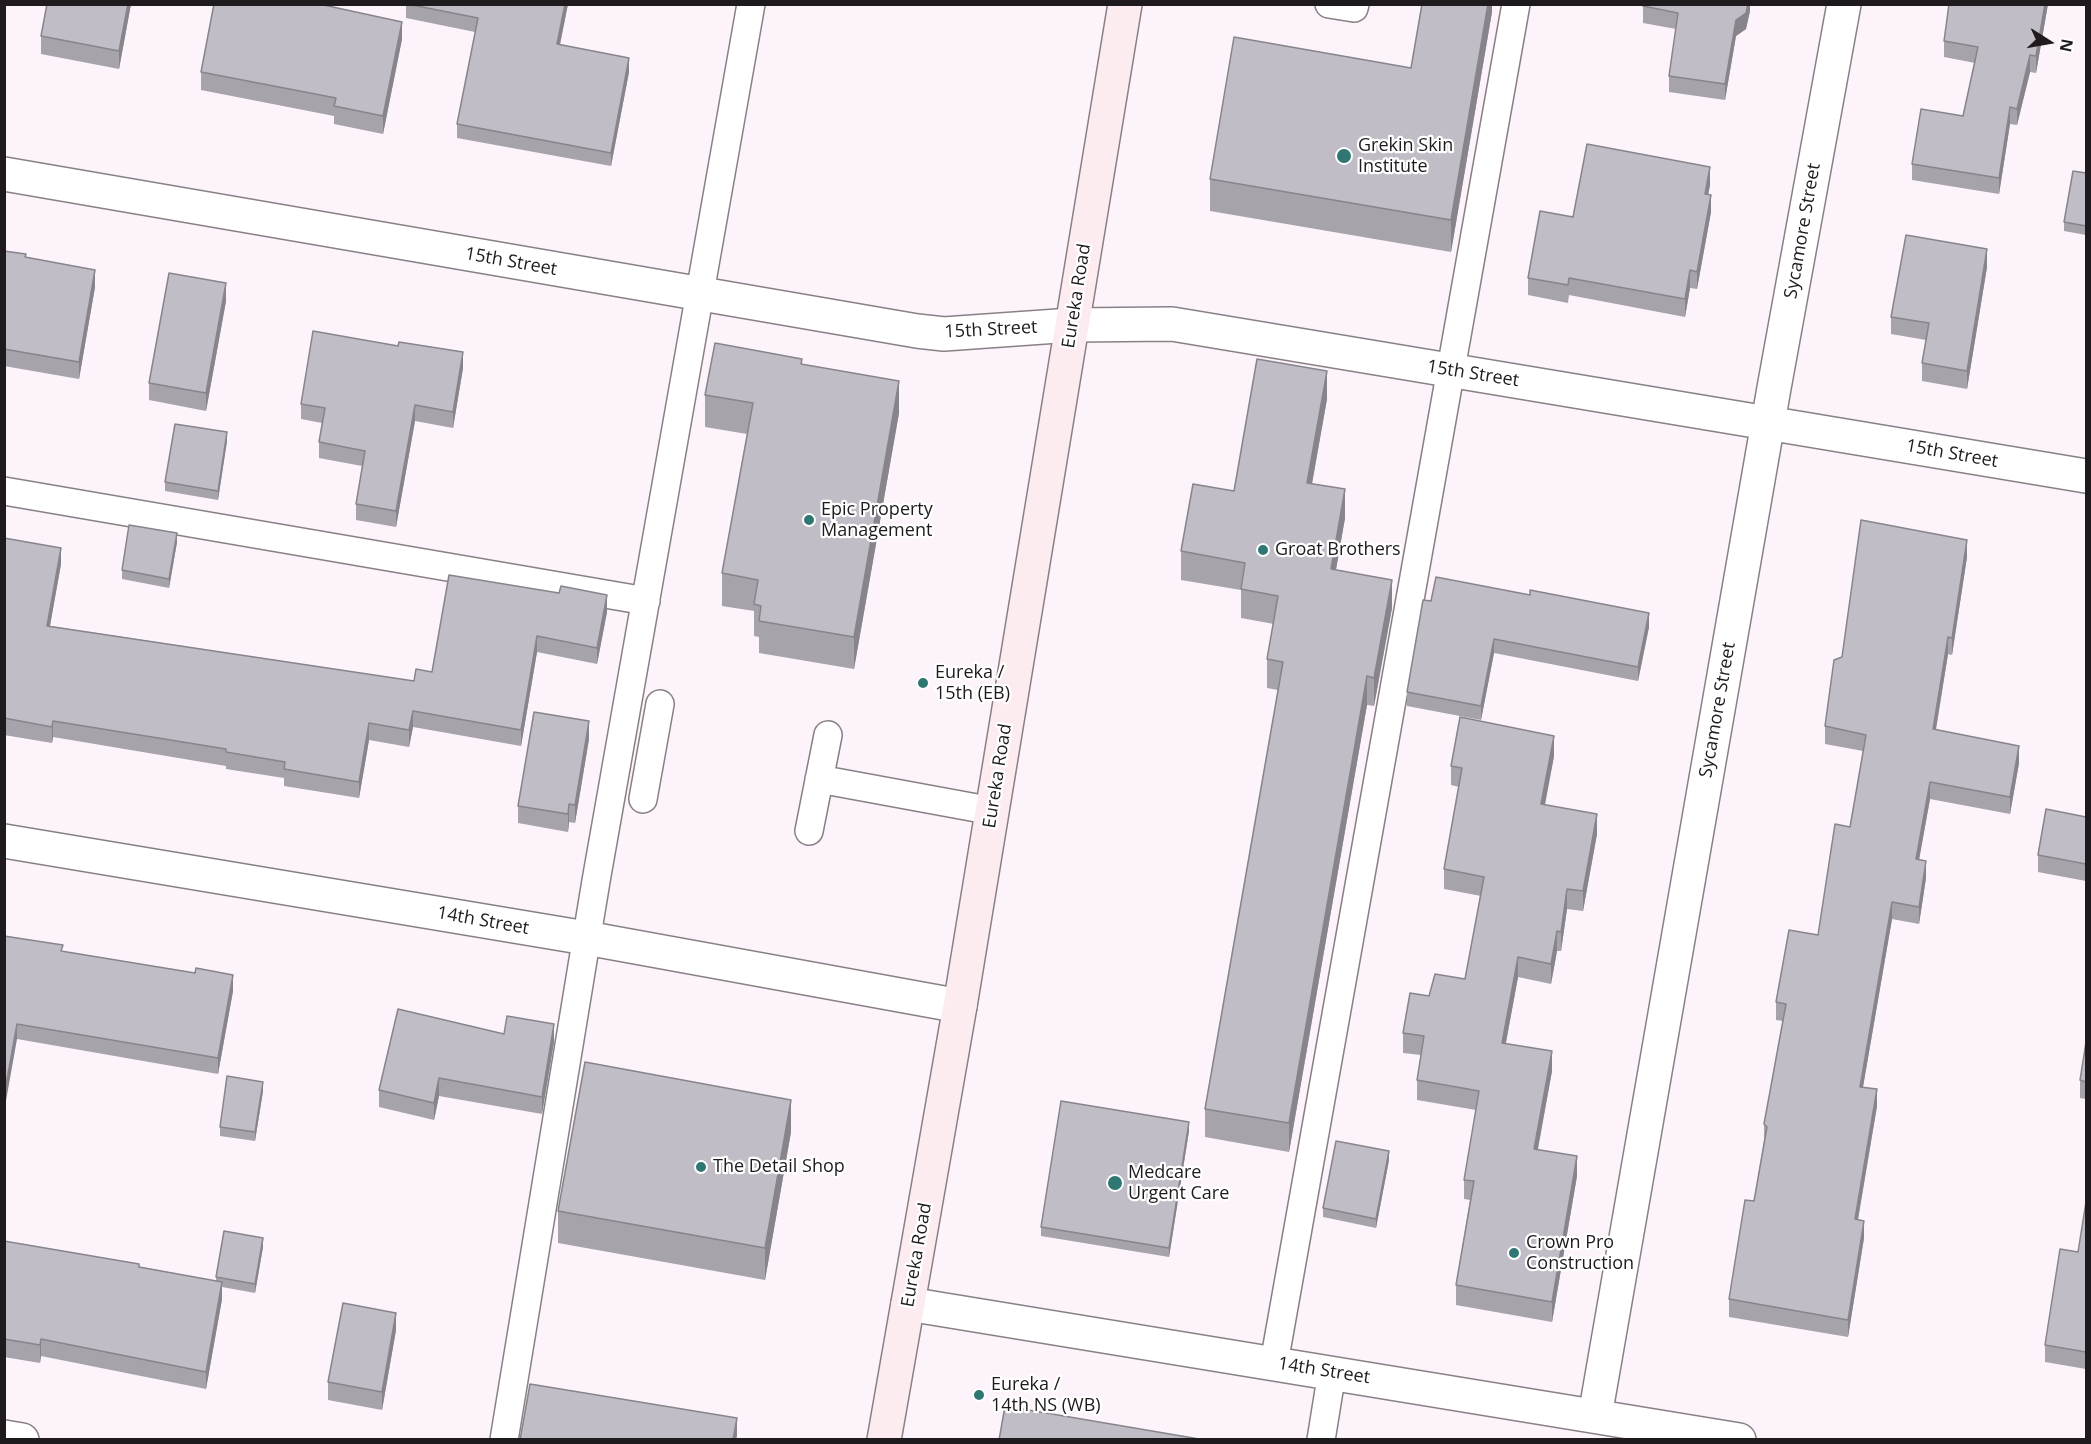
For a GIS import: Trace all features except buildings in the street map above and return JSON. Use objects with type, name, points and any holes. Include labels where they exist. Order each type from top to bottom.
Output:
[{"type":"main road","name":"Eureka Road","points":[[885,1440],[993,811],[1125,4]]},
{"type":"street","name":"Sycamore Street","points":[[1595,1416],[1768,423],[1844,4]]},
{"type":"street","name":"15th Street","points":[[4,174],[944,334],[1072,325],[1172,324],[2086,476]]},
{"type":"street","name":"14th Street","points":[[4,841],[586,938],[960,1006]]},
{"type":"street","name":"14th Street","points":[[908,1304],[1739,1440]]},
{"type":"street","points":[[4,1437],[22,1440]]},
{"type":"lane","points":[[504,1440],[586,938],[751,4]]},
{"type":"lane","points":[[1329,4],[1354,8],[1355,4]]},
{"type":"lane","points":[[1274,1363],[1516,4]]},
{"type":"lane","points":[[4,491],[646,602]]},
{"type":"lane","points":[[643,799],[660,704]]},
{"type":"lane","points":[[809,831],[828,735]]},
{"type":"lane","points":[[819,779],[993,811]]},
{"type":"lane","points":[[1322,1440],[1332,1372]]},
{"type":"place","name":"Grekin Skin Institute","points":[[1344,156]]},
{"type":"place","name":"Epic Property Management","points":[[809,520]]},
{"type":"place","name":"Groat Brothers","points":[[1263,550]]},
{"type":"place","name":"Eureka / 15th (EB)","points":[[923,683]]},
{"type":"place","name":"The Detail Shop","points":[[701,1167]]},
{"type":"place","name":"Medcare Urgent Care","points":[[1115,1183]]},
{"type":"place","name":"Crown Pro Construction","points":[[1514,1253]]},
{"type":"place","name":"Eureka / 14th NS (WB)","points":[[979,1395]]}]
